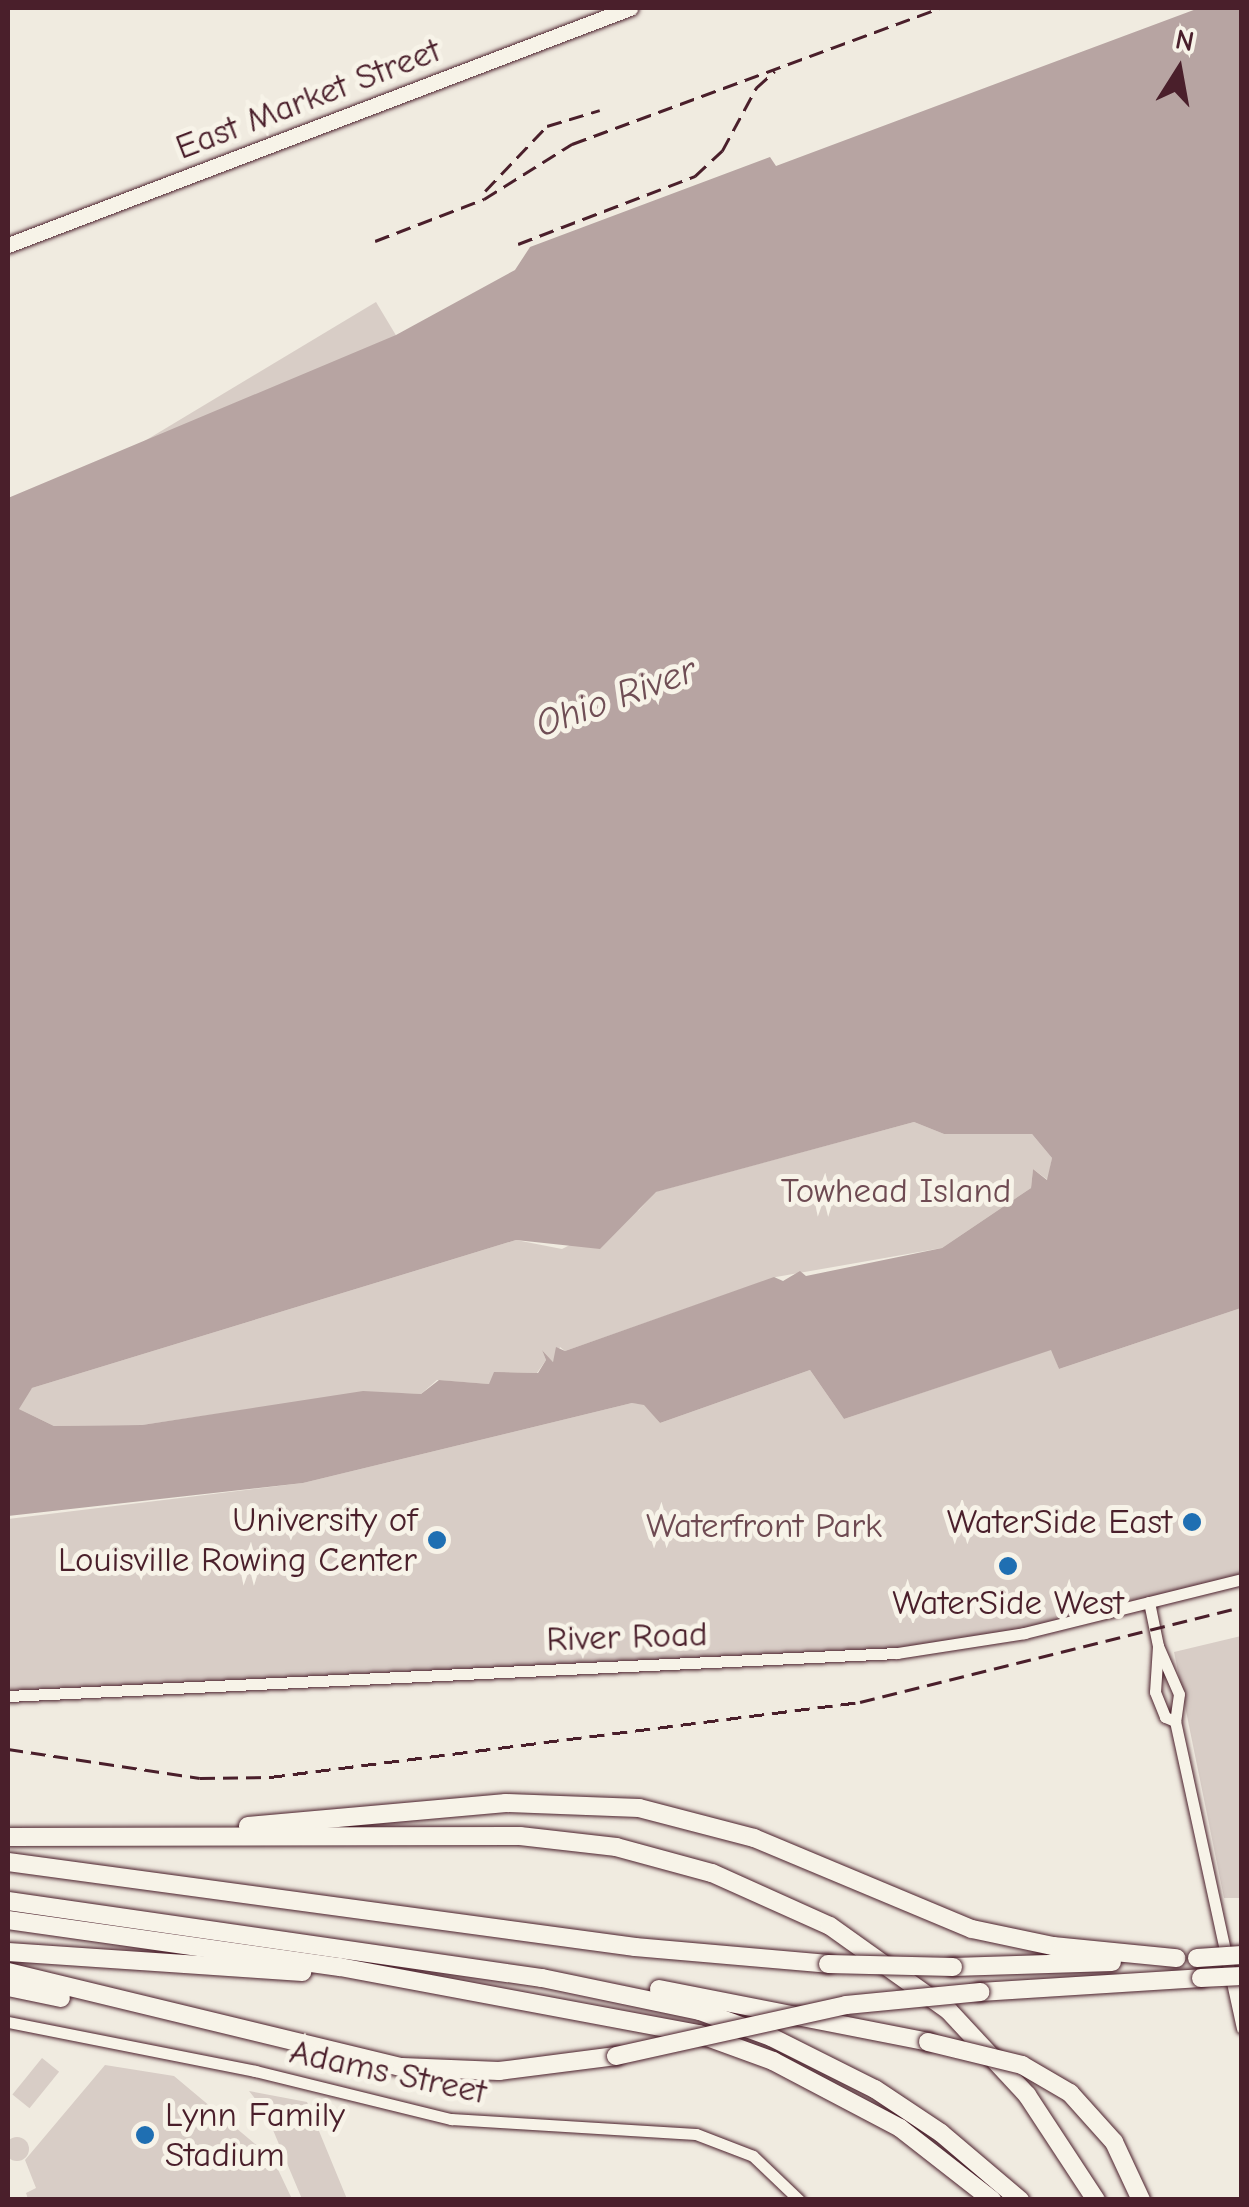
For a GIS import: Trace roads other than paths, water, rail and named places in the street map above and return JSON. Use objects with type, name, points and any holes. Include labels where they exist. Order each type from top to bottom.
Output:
[{"type":"highway","points":[[8,1836],[284,1824],[506,1803],[610,1804],[733,1831],[972,1928],[1053,1946],[1176,1958]]},
{"type":"highway","points":[[8,1836],[520,1836],[616,1847],[712,1872],[830,1926],[949,2011],[1028,2095],[1096,2200]]},
{"type":"highway","points":[[8,1864],[69,1869],[634,1947],[828,1964],[953,1967],[1242,1955]]},
{"type":"highway","points":[[8,1901],[640,1995],[771,2037],[909,2111],[1020,2200]]},
{"type":"highway","points":[[8,1920],[422,1984],[699,2034],[772,2061],[880,2118],[942,2157],[992,2200]]},
{"type":"highway","points":[[8,1952],[422,1984]]},
{"type":"highway","points":[[470,1967],[602,1978],[1006,2059],[1070,2094],[1114,2142],[1141,2200]]},
{"type":"highway","points":[[8,1972],[226,2029]]},
{"type":"highway","points":[[8,1985],[426,2069],[510,2070],[616,2056],[846,2005],[980,1992],[1242,1976]]},
{"type":"highway","points":[[880,2118],[980,2200]]},
{"type":"main road","name":"East Market Street","points":[[8,246],[630,8]]},
{"type":"street","name":"River Road","points":[[8,1696],[896,1652],[1024,1633],[1242,1579]]},
{"type":"street","points":[[1148,1602],[1158,1646],[1178,1694],[1175,1721],[1242,2028]]},
{"type":"street","points":[[1158,1646],[1155,1692],[1164,1716],[1175,1721]]},
{"type":"street","name":"Adams Street","points":[[8,2022],[255,2071],[451,2119],[696,2134],[753,2156],[799,2200]]},
{"type":"water","name":"Ohio River","points":[[1199,8],[1242,8],[1241,1308],[1059,1369],[1051,1350],[844,1419],[810,1370],[660,1423],[644,1405],[632,1403],[303,1483],[8,1516],[8,498],[396,335],[515,270],[530,247],[770,157],[776,166]],"holes":[[[914,1122],[944,1134],[1032,1134],[1052,1158],[1047,1180],[1033,1169],[1031,1188],[942,1248],[806,1276],[800,1271],[783,1281],[774,1277],[565,1351],[556,1347],[553,1362],[542,1350],[546,1360],[538,1373],[494,1372],[489,1384],[439,1380],[421,1394],[363,1391],[142,1425],[54,1426],[19,1409],[32,1388],[516,1240],[600,1249],[656,1192]]]},
{"type":"railway","points":[[375,241],[484,199],[572,144],[939,8]]},
{"type":"railway","points":[[1032,8],[1112,8]]},
{"type":"railway","points":[[518,244],[695,176],[722,151],[756,88],[775,71]]},
{"type":"railway","points":[[485,191],[547,126],[600,110]]},
{"type":"railway","points":[[8,1749],[200,1778],[270,1777],[860,1702],[1242,1607]]},
{"type":"place","name":"WaterSide East","points":[[1192,1522]]},
{"type":"place","name":"University of Louisville Rowing Center","points":[[437,1540]]},
{"type":"place","name":"WaterSide West","points":[[1008,1566]]},
{"type":"place","name":"Lynn Family Stadium","points":[[145,2135]]},
{"type":"park label","name":"Towhead Island","points":[[896,1191]]},
{"type":"park label","name":"Waterfront Park","points":[[764,1526]]}]
